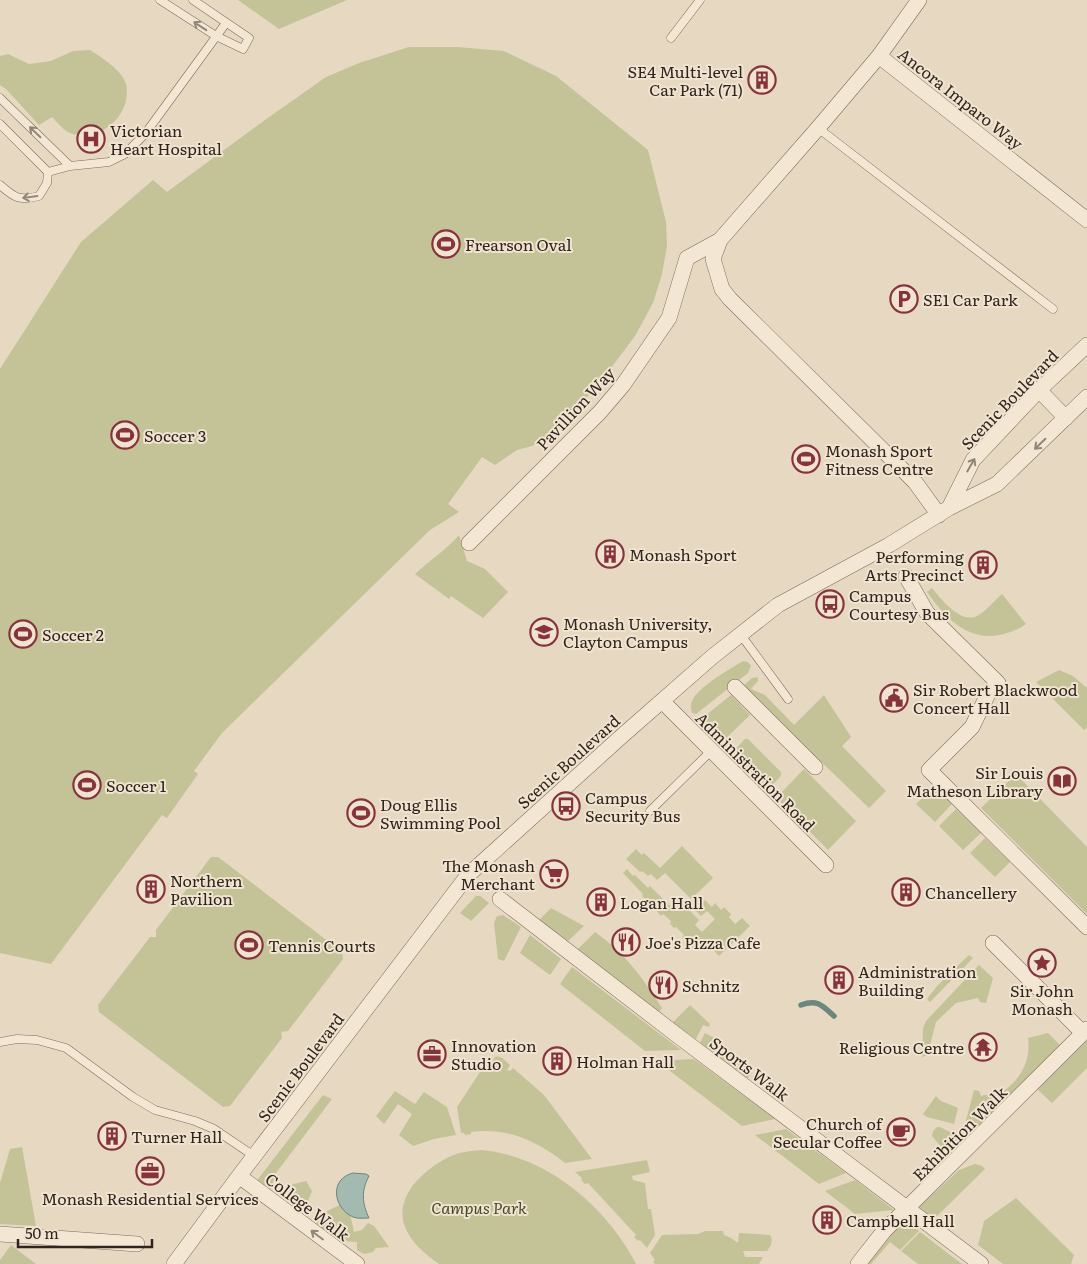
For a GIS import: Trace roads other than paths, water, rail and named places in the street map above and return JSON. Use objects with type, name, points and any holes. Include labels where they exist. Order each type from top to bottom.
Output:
[{"type":"street","points":[[878,56],[917,1]]},
{"type":"street","name":"Ancora Imparo Way","points":[[720,240],[878,56],[1085,216]]},
{"type":"street","points":[[720,240],[713,259],[722,289],[730,299],[944,511]]},
{"type":"street","name":"Pavillion Way","points":[[468,543],[600,412],[623,385],[669,318],[687,258],[720,240]]},
{"type":"street","name":"Scenic Boulevard","points":[[944,511],[973,460],[1039,390],[1087,345]]},
{"type":"street","points":[[1039,390],[1066,418]]},
{"type":"street","name":"Scenic Boulevard","points":[[174,1264],[468,876],[615,741],[778,605],[889,545],[944,511],[997,484],[1087,397]]},
{"type":"street","points":[[906,576],[927,613],[998,683],[988,694],[972,727],[929,770],[1087,927]]},
{"type":"street","points":[[735,688],[815,767]]},
{"type":"street","name":"Administration Road","points":[[662,701],[826,866]]},
{"type":"street","name":"Sports Walk","points":[[500,899],[980,1264]]},
{"type":"street","points":[[993,943],[1085,1031]]},
{"type":"street","name":"Exhibition Walk","points":[[858,1264],[879,1236],[1085,1031]]},
{"type":"street","name":"College Walk","points":[[239,1176],[356,1264]]},
{"type":"street","points":[[0,1234],[137,1244]]},
{"type":"lane","points":[[160,0],[216,36],[243,49],[248,38],[193,0]]},
{"type":"lane","points":[[671,38],[700,0]]},
{"type":"lane","points":[[48,172],[70,166],[109,162],[132,149],[226,23]]},
{"type":"lane","points":[[0,98],[70,166]]},
{"type":"lane","points":[[0,124],[48,172]]},
{"type":"lane","points":[[818,128],[1053,309]]},
{"type":"lane","points":[[0,185],[13,196],[26,199],[39,196],[47,183],[48,172]]},
{"type":"lane","points":[[741,634],[788,700]]},
{"type":"lane","points":[[650,811],[711,751]]},
{"type":"lane","points":[[0,1042],[17,1039],[37,1040],[66,1048],[155,1110],[195,1121],[214,1129],[254,1156]]},
{"type":"waterway","points":[[801,1005],[807,1003],[819,1004],[834,1016]]},
{"type":"place","name":"SE4 Multi-level Car Park (71)","points":[[762,80]]},
{"type":"place","name":"Victorian Heart Hospital","points":[[91,139]]},
{"type":"place","name":"Frearson Oval","points":[[446,244]]},
{"type":"place","name":"SE1 Car Park","points":[[904,299]]},
{"type":"place","name":"Soccer 3","points":[[125,435]]},
{"type":"place","name":"Monash Sport Fitness Centre","points":[[806,459]]},
{"type":"place","name":"Monash Sport","points":[[610,554]]},
{"type":"place","name":"Performing Arts Precinct","points":[[983,565]]},
{"type":"place","name":"Campus Courtesy Bus","points":[[830,604]]},
{"type":"place","name":"Monash University, Clayton Campus","points":[[544,632]]},
{"type":"place","name":"Soccer 2","points":[[23,634]]},
{"type":"place","name":"Sir Robert Blackwood Concert Hall","points":[[894,698]]},
{"type":"place","name":"Sir Louis Matheson Library","points":[[1062,781]]},
{"type":"place","name":"Soccer 1","points":[[87,785]]},
{"type":"place","name":"Campus Security Bus","points":[[566,806]]},
{"type":"place","name":"Doug Ellis Swimming Pool","points":[[361,813]]},
{"type":"place","name":"The Monash Merchant","points":[[554,874]]},
{"type":"place","name":"Northern Pavilion","points":[[151,889]]},
{"type":"place","name":"Chancellery","points":[[906,892]]},
{"type":"place","name":"Logan Hall","points":[[601,902]]},
{"type":"place","name":"Joe's Pizza Cafe","points":[[626,942]]},
{"type":"place","name":"Tennis Courts","points":[[249,945]]},
{"type":"place","name":"Sir John Monash","points":[[1042,963]]},
{"type":"place","name":"Administration Building","points":[[839,980]]},
{"type":"place","name":"Schnitz","points":[[663,985]]},
{"type":"place","name":"Religious Centre","points":[[983,1047]]},
{"type":"place","name":"Innovation Studio","points":[[432,1054]]},
{"type":"place","name":"Holman Hall","points":[[557,1061]]},
{"type":"place","name":"Church of Secular Coffee","points":[[901,1132]]},
{"type":"place","name":"Turner Hall","points":[[112,1136]]},
{"type":"place","name":"Monash Residential Services","points":[[150,1171]]},
{"type":"place","name":"Campbell Hall","points":[[827,1220]]},
{"type":"park label","name":"Campus Park","points":[[479,1207]]}]
